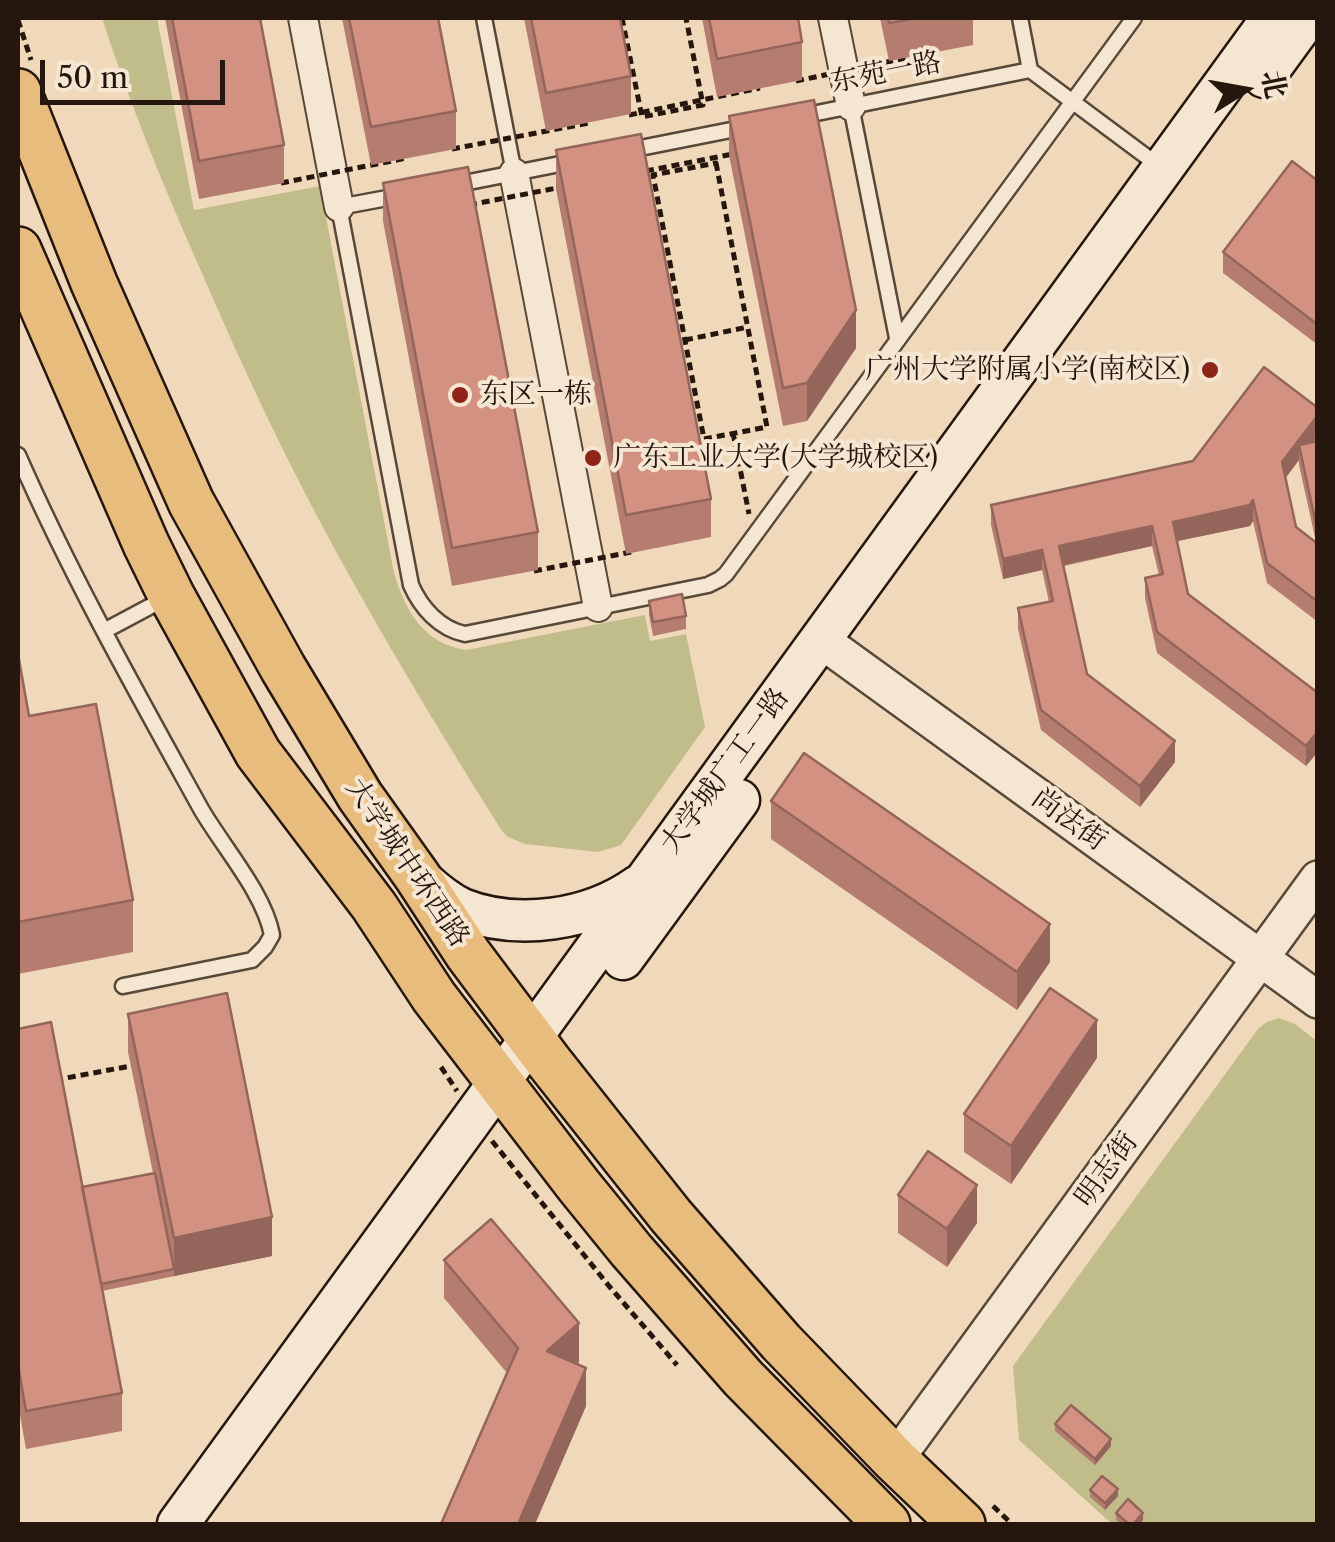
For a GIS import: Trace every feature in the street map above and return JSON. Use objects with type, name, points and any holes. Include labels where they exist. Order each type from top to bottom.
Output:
[{"type":"main road","name":"大学城广工一路","points":[[540,1050],[645,881],[832,648],[1272,18]]},
{"type":"main road","name":"大学城广工一路","points":[[213,1524],[508,1095],[832,648],[1307,18]]},
{"type":"main road","name":"大学城中环西路","points":[[26,83],[94,283],[191,502],[282,668],[360,796],[468,954],[671,1216],[781,1342],[962,1524]]},
{"type":"main road","name":"大学城中环西路","points":[[18,250],[98,438],[171,595],[258,753],[352,876],[434,997],[621,1237],[867,1517]]},
{"type":"main road","points":[[417,876],[442,898],[461,908],[506,919],[533,920],[599,908],[622,898],[645,881]]},
{"type":"main road","name":"大学城广工一路","points":[[178,1524],[508,1095]]},
{"type":"street","points":[[303,18],[340,208]]},
{"type":"street","points":[[834,18],[850,106]]},
{"type":"street","points":[[514,174],[598,608]]},
{"type":"street","name":"尚法街","points":[[832,648],[1318,1000]]},
{"type":"street","name":"明志街","points":[[896,1460],[1318,879]]},
{"type":"lane","points":[[484,18],[514,174]]},
{"type":"lane","points":[[1020,18],[1030,70],[1150,160]]},
{"type":"lane","points":[[415,193],[340,208],[415,594],[437,620],[465,634],[713,584],[726,574],[1134,18]]},
{"type":"lane","name":"东苑一路","points":[[791,118],[1030,70]]},
{"type":"lane","points":[[850,106],[897,338]]},
{"type":"lane","points":[[617,153],[752,126]]},
{"type":"lane","points":[[434,189],[598,157]]},
{"type":"lane","points":[[18,454],[104,631],[208,820],[268,916],[272,935],[252,960],[123,986]]},
{"type":"lane","points":[[104,631],[171,595]]},
{"type":"path","points":[[622,18],[642,117],[703,105],[686,18]]},
{"type":"path","points":[[18,20],[26,83]]},
{"type":"path","points":[[793,82],[930,53]]},
{"type":"path","points":[[620,116],[773,86]]},
{"type":"path","points":[[435,153],[601,120]]},
{"type":"path","points":[[646,171],[735,154]]},
{"type":"path","points":[[272,185],[416,156]]},
{"type":"path","points":[[716,163],[768,427],[704,439],[685,340],[653,176],[716,163]]},
{"type":"path","points":[[456,208],[572,185]]},
{"type":"path","points":[[685,340],[748,327]]},
{"type":"path","points":[[734,433],[753,537]]},
{"type":"path","points":[[526,572],[633,552]]},
{"type":"path","points":[[54,1080],[131,1066]]},
{"type":"shaded area","points":[[102,18],[157,18],[194,210],[320,186],[394,573],[418,624],[438,640],[466,650],[645,615],[650,641],[686,634],[705,727],[621,845],[598,852],[525,844],[502,831],[373,617],[280,443],[174,209]]},
{"type":"shaded area","points":[[1279,1018],[1295,1024],[1317,1041],[1317,1524],[1112,1524],[1019,1440],[1013,1366],[1258,1029]]},
{"type":"building","points":[[172,18],[260,18],[284,145],[199,161]]},
{"type":"building","points":[[349,18],[438,18],[456,111],[371,127]]},
{"type":"building","points":[[531,18],[620,18],[631,76],[546,93]]},
{"type":"building","points":[[709,18],[798,18],[802,42],[717,59]]},
{"type":"building","points":[[888,18],[917,18],[889,23]]},
{"type":"building","points":[[814,100],[856,310],[807,383],[783,388],[729,116]]},
{"type":"building","points":[[641,134],[711,499],[626,515],[556,150]]},
{"type":"building","points":[[1292,161],[1318,181],[1318,325],[1223,252]]},
{"type":"building","name":"东区一栋","points":[[468,167],[538,532],[452,548],[383,183]]},
{"type":"building","points":[[1264,367],[1318,408],[1318,415],[1282,462],[1296,527],[1318,544],[1318,602],[1267,563],[1253,500],[1250,505],[1173,522],[1188,594],[1318,693],[1318,731],[1306,746],[1157,632],[1145,578],[1163,574],[1152,526],[1059,546],[1087,674],[1175,741],[1140,786],[1041,710],[1018,608],[1053,601],[1042,550],[1003,559],[991,505],[1193,461]]},
{"type":"building","points":[[1318,441],[1318,528],[1317,529],[1299,445]]},
{"type":"building","points":[[682,594],[686,616],[653,622],[649,601]]},
{"type":"building","points":[[18,654],[29,716],[96,704],[133,900],[18,922]]},
{"type":"building","points":[[804,753],[1050,924],[1017,972],[771,801]]},
{"type":"building","points":[[1050,988],[1097,1020],[1011,1146],[964,1114]]},
{"type":"building","points":[[227,993],[272,1217],[174,1238],[128,1014]]},
{"type":"building","points":[[51,1022],[122,1393],[26,1411],[18,1365],[18,1029]]},
{"type":"building","points":[[928,1151],[977,1185],[947,1229],[898,1195]]},
{"type":"building","points":[[155,1173],[174,1269],[101,1284],[82,1187]]},
{"type":"building","points":[[491,1219],[579,1323],[547,1351],[586,1368],[518,1524],[441,1524],[518,1348],[444,1260]]},
{"type":"building","points":[[1071,1405],[1111,1439],[1095,1459],[1055,1424]]},
{"type":"building","points":[[1102,1476],[1118,1489],[1105,1503],[1090,1490]]},
{"type":"building","points":[[1128,1499],[1143,1513],[1133,1524],[1116,1513]]},
{"type":"place","name":"广州大学附属小学(南校区)","points":[[1210,370]]},
{"type":"place","name":"东区一栋","points":[[460,395]]},
{"type":"place","name":"广东工业大学(大学城校区)","points":[[593,458]]}]
